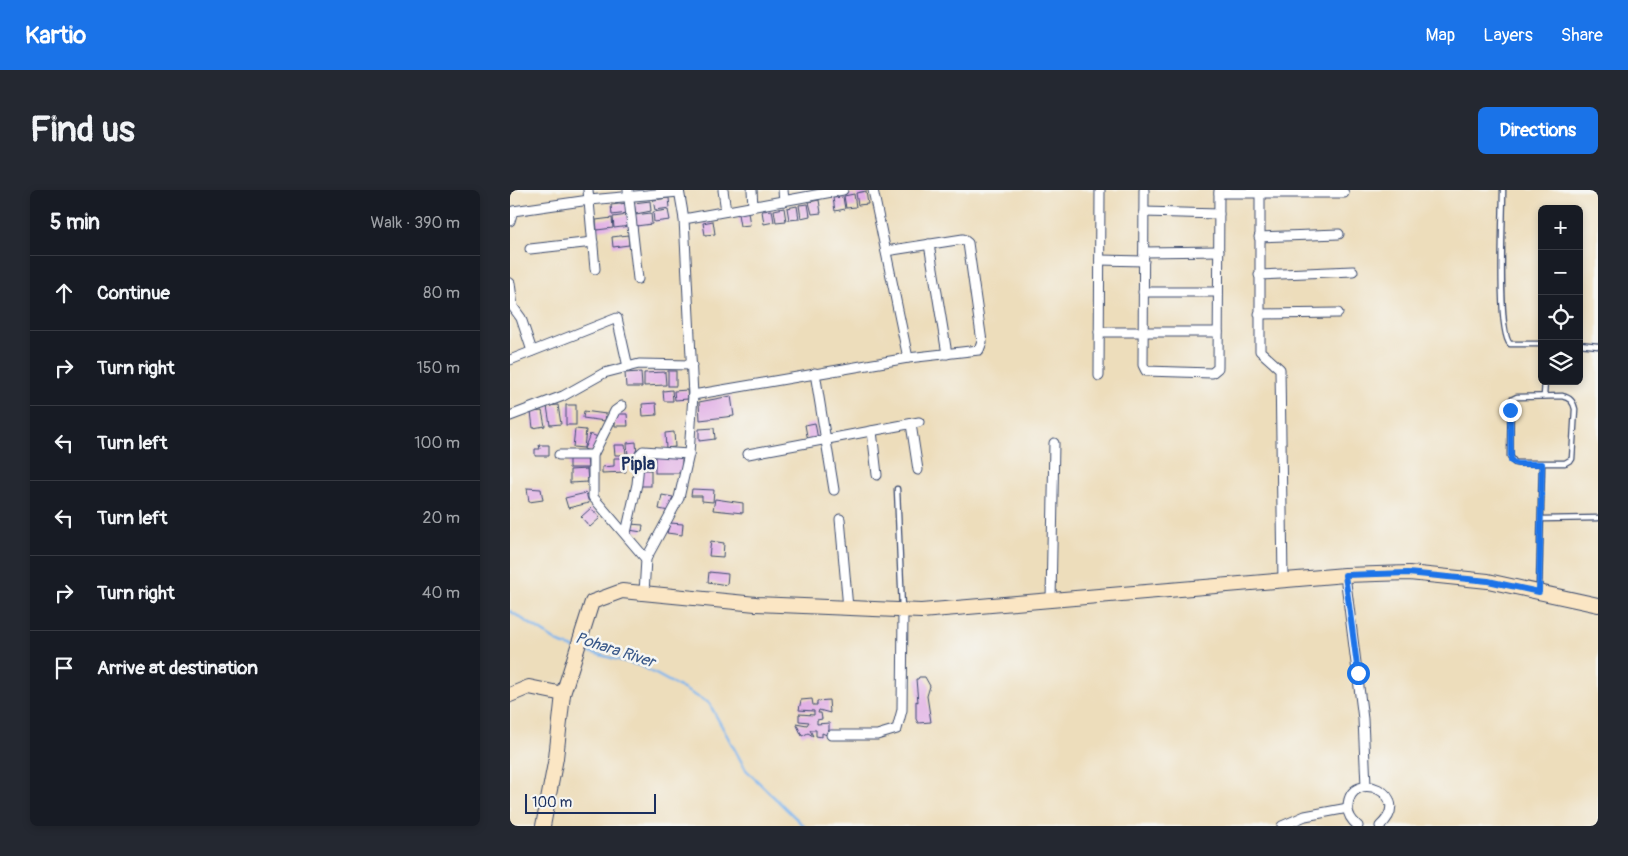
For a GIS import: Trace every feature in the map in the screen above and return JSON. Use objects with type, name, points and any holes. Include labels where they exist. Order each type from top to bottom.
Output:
[{"type":"street","points":[[588,190],[595,268]]},
{"type":"street","points":[[723,190],[726,211]]},
{"type":"street","points":[[752,190],[754,206]]},
{"type":"street","points":[[783,190],[784,201]]},
{"type":"street","points":[[684,219],[842,190]]},
{"type":"street","points":[[873,190],[908,358]]},
{"type":"street","points":[[1099,376],[1100,190]]},
{"type":"street","points":[[1144,190],[1143,365],[1146,371],[1212,373],[1218,368],[1219,191],[1344,193]]},
{"type":"street","points":[[510,221],[513,211],[629,193],[679,191],[684,219],[692,365],[693,396],[689,454],[679,498],[646,559],[644,593]]},
{"type":"street","points":[[1260,192],[1260,351],[1280,369],[1283,580]]},
{"type":"street","points":[[629,193],[638,280]]},
{"type":"street","points":[[1144,212],[1219,214]]},
{"type":"street","points":[[1259,237],[1339,234]]},
{"type":"street","points":[[693,396],[908,358],[979,350],[982,342],[968,243],[963,239],[886,251]]},
{"type":"street","points":[[530,249],[593,242]]},
{"type":"street","points":[[929,244],[947,354]]},
{"type":"street","points":[[1100,260],[1219,251]]},
{"type":"street","points":[[1259,275],[1353,271]]},
{"type":"street","points":[[510,283],[513,307],[520,318],[532,351]]},
{"type":"street","points":[[1143,292],[1218,292]]},
{"type":"street","points":[[1259,314],[1338,312]]},
{"type":"street","points":[[510,360],[618,318],[628,367]]},
{"type":"street","points":[[1099,332],[1218,332]]},
{"type":"street","points":[[510,416],[563,396],[604,373],[639,364],[692,365]]},
{"type":"street","points":[[815,373],[834,490]]},
{"type":"street","points":[[622,406],[615,411],[593,454],[593,497],[626,533],[646,559]]},
{"type":"street","points":[[748,454],[915,423],[918,470]]},
{"type":"street","points":[[872,431],[877,475]]},
{"type":"street","points":[[1051,600],[1054,444]]},
{"type":"street","points":[[626,533],[637,484],[640,454],[643,451],[689,454]]},
{"type":"street","points":[[559,455],[593,454]]},
{"type":"street","points":[[840,519],[848,608]]},
{"type":"street","points":[[543,826],[556,758],[563,694],[592,602],[622,591],[756,604],[921,611],[1345,575],[1408,573],[1488,581],[1598,605]]},
{"type":"street","points":[[1345,575],[1363,719],[1366,786]]},
{"type":"street","points":[[831,735],[876,735],[897,729],[902,710],[902,610]]},
{"type":"street","points":[[510,695],[529,687],[563,694]]},
{"type":"street","points":[[1358,826],[1353,822],[1348,808],[1354,792],[1366,786],[1380,789],[1389,800],[1389,815],[1380,826]]},
{"type":"street","points":[[1282,826],[1305,816],[1348,808]]},
{"type":"lane","points":[[1503,190],[1502,292],[1505,336],[1510,344],[1538,344]]},
{"type":"lane","points":[[1583,344],[1598,346]]},
{"type":"lane","points":[[1544,385],[1544,396]]},
{"type":"lane","points":[[1562,396],[1573,402],[1574,455],[1567,463],[1542,464],[1518,464],[1511,461],[1510,410],[1511,400],[1514,398],[1562,396]]},
{"type":"lane","points":[[1539,592],[1542,464]]},
{"type":"lane","points":[[897,488],[902,610]]},
{"type":"lane","points":[[1542,519],[1598,518]]},
{"type":"building","points":[[866,191],[868,204],[858,205],[856,193]]},
{"type":"building","points":[[854,194],[856,207],[846,208],[844,196]]},
{"type":"building","points":[[843,197],[845,209],[835,211],[833,198]]},
{"type":"building","points":[[669,198],[670,208],[655,210],[653,200]]},
{"type":"building","points":[[819,200],[821,213],[812,214],[809,202]]},
{"type":"building","points":[[650,201],[651,211],[636,214],[634,203]]},
{"type":"building","points":[[627,203],[628,213],[612,215],[611,205]]},
{"type":"building","points":[[808,204],[810,216],[801,218],[799,205]]},
{"type":"building","points":[[797,206],[799,219],[789,220],[787,208]]},
{"type":"building","points":[[784,208],[786,221],[776,222],[774,210]]},
{"type":"building","points":[[668,210],[670,220],[654,222],[653,212]]},
{"type":"building","points":[[772,210],[774,222],[764,224],[762,211]]},
{"type":"building","points":[[748,212],[750,225],[740,226],[738,214]]},
{"type":"building","points":[[651,213],[652,224],[636,226],[635,215]]},
{"type":"building","points":[[628,215],[630,226],[614,228],[613,217]]},
{"type":"building","points":[[612,218],[613,228],[597,230],[596,220]]},
{"type":"building","points":[[713,221],[715,234],[705,235],[703,223]]},
{"type":"building","points":[[628,235],[629,245],[613,247],[612,237]]},
{"type":"building","points":[[668,371],[676,371],[676,386],[668,386]]},
{"type":"building","points":[[641,372],[642,387],[626,387],[625,373]]},
{"type":"building","points":[[665,372],[666,385],[644,386],[644,373]]},
{"type":"building","points":[[672,390],[673,401],[664,401],[663,391]]},
{"type":"building","points":[[687,390],[688,399],[675,400],[674,391]]},
{"type":"building","points":[[731,396],[734,416],[700,420],[699,402]]},
{"type":"building","points":[[656,403],[657,415],[643,416],[642,404]]},
{"type":"building","points":[[558,405],[561,424],[550,425],[547,406]]},
{"type":"building","points":[[566,405],[576,405],[576,425],[566,425]]},
{"type":"building","points":[[542,411],[545,426],[533,428],[531,412]]},
{"type":"building","points":[[584,411],[606,414],[605,421],[583,418]]},
{"type":"building","points":[[615,414],[627,414],[628,426],[615,426]]},
{"type":"building","points":[[815,423],[818,439],[808,441],[805,425]]},
{"type":"building","points":[[714,428],[715,439],[699,441],[699,429]]},
{"type":"building","points":[[575,429],[586,430],[584,448],[573,447]]},
{"type":"building","points":[[674,432],[675,447],[666,448],[665,433]]},
{"type":"building","points":[[590,434],[598,437],[592,452],[584,449]]},
{"type":"building","points":[[636,442],[637,456],[628,456],[627,443]]},
{"type":"building","points":[[539,445],[549,445],[549,456],[535,456],[535,449],[540,449]]},
{"type":"building","points":[[614,445],[625,445],[626,455],[615,455]]},
{"type":"building","points":[[655,455],[682,455],[682,473],[655,473]]},
{"type":"building","points":[[569,457],[587,457],[588,468],[569,468]]},
{"type":"building","points":[[614,458],[625,458],[626,472],[602,473],[602,467],[614,466]]},
{"type":"building","points":[[587,469],[588,482],[570,483],[570,470]]},
{"type":"building","points":[[640,470],[651,470],[651,486],[640,486]]},
{"type":"building","points":[[527,488],[541,489],[543,500],[529,502]]},
{"type":"building","points":[[692,489],[714,490],[713,502],[702,501],[702,496],[691,496]]},
{"type":"building","points":[[586,493],[589,503],[568,508],[565,498]]},
{"type":"building","points":[[662,495],[673,497],[669,511],[659,509]]},
{"type":"building","points":[[715,499],[743,503],[743,513],[713,510]]},
{"type":"building","points":[[591,508],[600,518],[590,527],[581,517]]},
{"type":"building","points":[[670,523],[683,524],[682,535],[667,533]]},
{"type":"building","points":[[630,524],[643,525],[642,532],[629,530]]},
{"type":"building","points":[[711,541],[724,543],[723,557],[709,556]]},
{"type":"building","points":[[709,572],[728,574],[727,585],[708,582]]},
{"type":"building","points":[[925,677],[930,686],[927,696],[931,722],[918,723],[916,719],[916,701],[918,702],[916,679]]},
{"type":"building","points":[[812,699],[813,705],[817,705],[817,701],[829,700],[830,713],[819,710],[818,713],[821,713],[822,719],[817,720],[817,724],[829,723],[829,736],[822,733],[822,737],[816,736],[816,730],[810,730],[813,736],[808,733],[802,736],[796,723],[807,725],[809,722],[799,721],[799,714],[814,715],[814,711],[799,710],[801,700]]},
{"type":"waterway","name":"Pohara River","points":[[510,611],[561,644],[574,648]]},
{"type":"waterway","name":"Pohara River","points":[[582,650],[641,666],[709,703],[746,770],[804,826]]},
{"type":"district","name":"Pipla","points":[[638,464]]},
{"type":"route","points":[[1358,673],[1345,575],[1408,573],[1488,581],[1539,592],[1542,464],[1518,464],[1511,461],[1510,410]]}]
